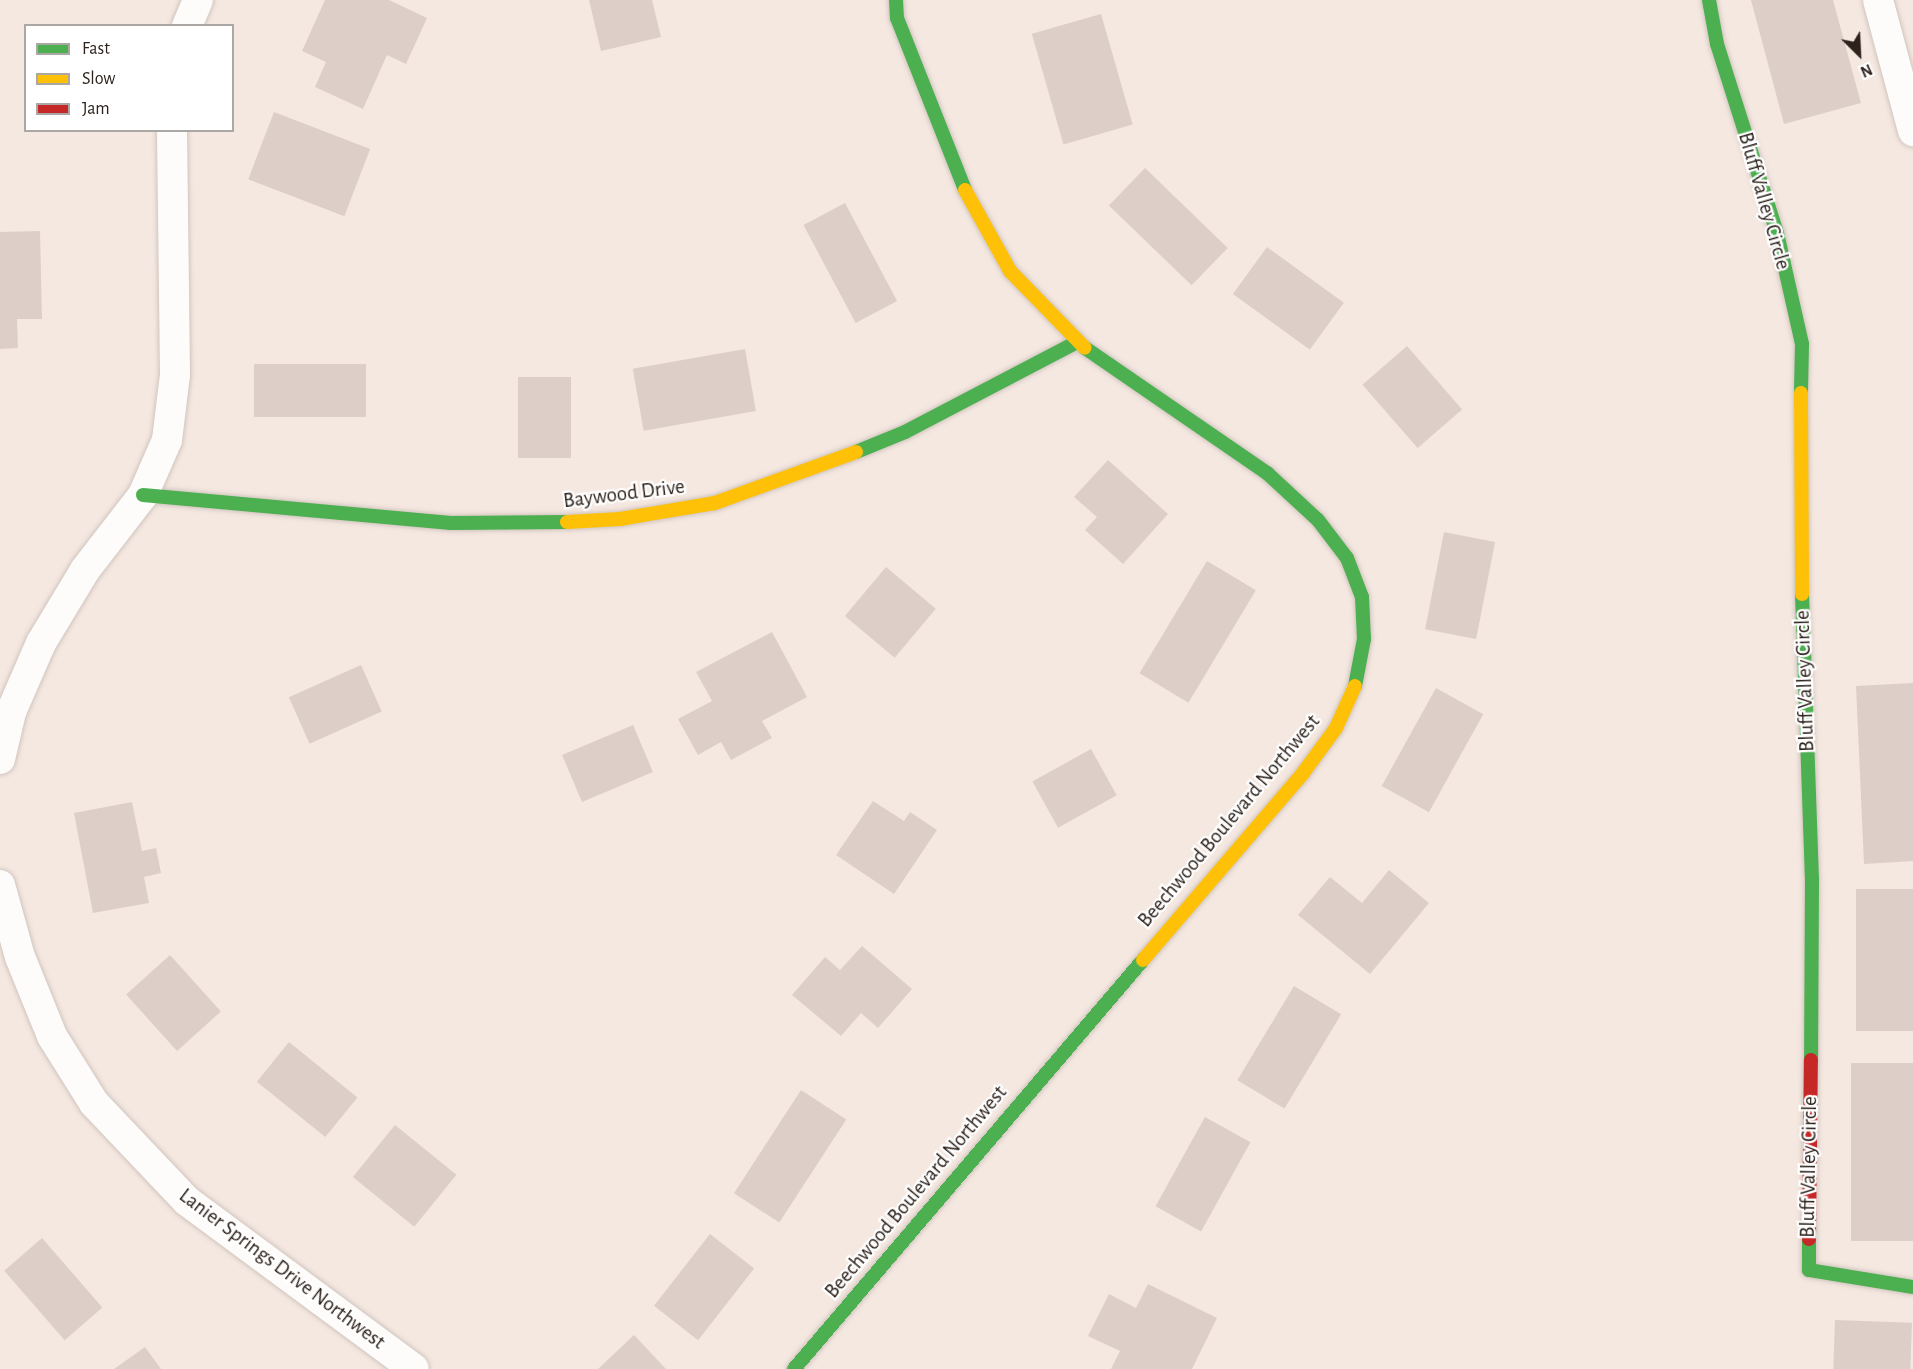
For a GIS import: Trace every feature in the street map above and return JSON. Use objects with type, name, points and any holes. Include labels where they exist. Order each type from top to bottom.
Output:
[{"type":"street","points":[[188,24],[198,0]]},
{"type":"street","name":"Beechwood Boulevard Northwest","points":[[794,1369],[1303,773],[1336,728],[1358,680],[1364,639],[1362,597],[1347,558],[1318,519],[1267,473],[1114,364],[1075,343],[1010,271],[970,201],[897,18],[897,0]]},
{"type":"street","name":"Bluff Valley Circle","points":[[1709,0],[1717,44],[1777,233],[1802,344],[1799,511],[1812,880],[1809,1270],[1913,1287]]},
{"type":"street","points":[[1878,0],[1913,131]]},
{"type":"street","points":[[0,759],[11,712],[41,643],[85,570],[143,495],[167,440],[175,375],[172,132]]},
{"type":"street","name":"Baywood Drive","points":[[143,495],[451,523],[537,524],[620,519],[715,503],[798,476],[926,422],[1075,343]]},
{"type":"street","name":"Lanier Springs Drive Northwest","points":[[0,885],[20,957],[52,1036],[94,1103],[187,1201],[414,1369]]},
{"type":"building","points":[[325,0],[389,0],[427,18],[406,64],[387,55],[363,109],[315,87],[326,62],[302,51]]},
{"type":"building","points":[[589,0],[652,0],[661,37],[601,51]]},
{"type":"building","points":[[1751,0],[1833,0],[1861,103],[1784,124]]},
{"type":"building","points":[[1101,14],[1133,125],[1063,144],[1032,34]]},
{"type":"building","points":[[274,112],[370,149],[344,216],[248,179]]},
{"type":"building","points":[[1145,168],[1228,248],[1192,285],[1109,205]]},
{"type":"building","points":[[845,203],[897,301],[856,323],[804,225]]},
{"type":"building","points":[[40,231],[42,319],[17,319],[18,348],[0,349],[0,232]]},
{"type":"building","points":[[1267,247],[1344,303],[1310,350],[1233,294]]},
{"type":"building","points":[[1407,346],[1462,409],[1418,448],[1362,385]]},
{"type":"building","points":[[745,349],[756,411],[644,431],[633,369]]},
{"type":"building","points":[[254,364],[366,364],[366,417],[254,417]]},
{"type":"building","points":[[518,377],[571,377],[571,458],[518,458]]},
{"type":"building","points":[[1108,460],[1168,514],[1123,564],[1085,530],[1097,517],[1074,497]]},
{"type":"building","points":[[1444,532],[1495,542],[1476,639],[1425,629]]},
{"type":"building","points":[[1207,561],[1256,590],[1188,703],[1140,673]]},
{"type":"building","points":[[886,567],[936,609],[895,658],[845,616]]},
{"type":"building","points":[[772,632],[807,697],[762,721],[772,738],[731,760],[721,742],[698,755],[678,719],[712,701],[696,672]]},
{"type":"building","points":[[361,665],[382,712],[310,744],[289,697]]},
{"type":"building","points":[[1913,683],[1913,861],[1864,864],[1856,686]]},
{"type":"building","points":[[1436,688],[1483,714],[1429,812],[1382,786]]},
{"type":"building","points":[[633,725],[653,772],[582,802],[562,755]]},
{"type":"building","points":[[1091,749],[1117,795],[1058,828],[1032,781]]},
{"type":"building","points":[[873,801],[904,821],[910,812],[937,830],[894,894],[836,855]]},
{"type":"building","points":[[132,802],[142,851],[156,848],[161,873],[144,877],[149,903],[93,913],[74,813]]},
{"type":"building","points":[[1389,870],[1429,903],[1370,974],[1298,915],[1330,877],[1362,903]]},
{"type":"building","points":[[1856,889],[1913,889],[1913,1031],[1856,1031]]},
{"type":"building","points":[[862,946],[912,989],[878,1028],[861,1013],[841,1036],[792,995],[825,957],[840,970]]},
{"type":"building","points":[[170,955],[221,1011],[177,1051],[126,994]]},
{"type":"building","points":[[1294,986],[1341,1014],[1284,1109],[1237,1080]]},
{"type":"building","points":[[289,1042],[357,1097],[325,1137],[257,1082]]},
{"type":"building","points":[[1851,1063],[1913,1063],[1913,1241],[1851,1241]]},
{"type":"building","points":[[801,1090],[846,1119],[779,1223],[734,1193]]},
{"type":"building","points":[[1205,1117],[1250,1142],[1201,1231],[1156,1206]]},
{"type":"building","points":[[395,1125],[456,1175],[414,1227],[353,1177]]},
{"type":"building","points":[[710,1234],[754,1268],[698,1340],[654,1306]]},
{"type":"building","points":[[42,1238],[102,1307],[65,1340],[4,1271]]},
{"type":"building","points":[[1148,1284],[1217,1318],[1192,1369],[1111,1369],[1120,1351],[1088,1336],[1109,1294],[1136,1308]]},
{"type":"building","points":[[1835,1320],[1912,1323],[1910,1369],[1833,1369]]},
{"type":"building","points":[[634,1335],[666,1369],[598,1369]]},
{"type":"building","points":[[145,1347],[161,1369],[114,1369]]},
{"type":"traffic: fast","points":[[896,0],[897,18],[965,190]]},
{"type":"traffic: fast","points":[[1709,0],[1717,44],[1777,233],[1802,344],[1801,393]]},
{"type":"traffic: fast","points":[[856,452],[905,432],[1075,343]]},
{"type":"traffic: fast","points":[[1085,348],[1267,473],[1318,520],[1347,558],[1362,597],[1364,639],[1355,686]]},
{"type":"traffic: fast","points":[[143,495],[451,523],[567,522]]},
{"type":"traffic: fast","points":[[1802,594],[1812,880],[1811,1060]]},
{"type":"traffic: fast","points":[[794,1369],[1143,960]]},
{"type":"traffic: fast","points":[[1809,1239],[1809,1270],[1913,1287]]},
{"type":"traffic: slow","points":[[965,190],[1010,271],[1085,348]]},
{"type":"traffic: slow","points":[[1801,393],[1802,594]]},
{"type":"traffic: slow","points":[[567,522],[620,519],[715,503],[856,452]]},
{"type":"traffic: slow","points":[[1143,960],[1303,773],[1336,728],[1355,686]]},
{"type":"traffic: jam","points":[[1809,1239],[1811,1060]]}]
